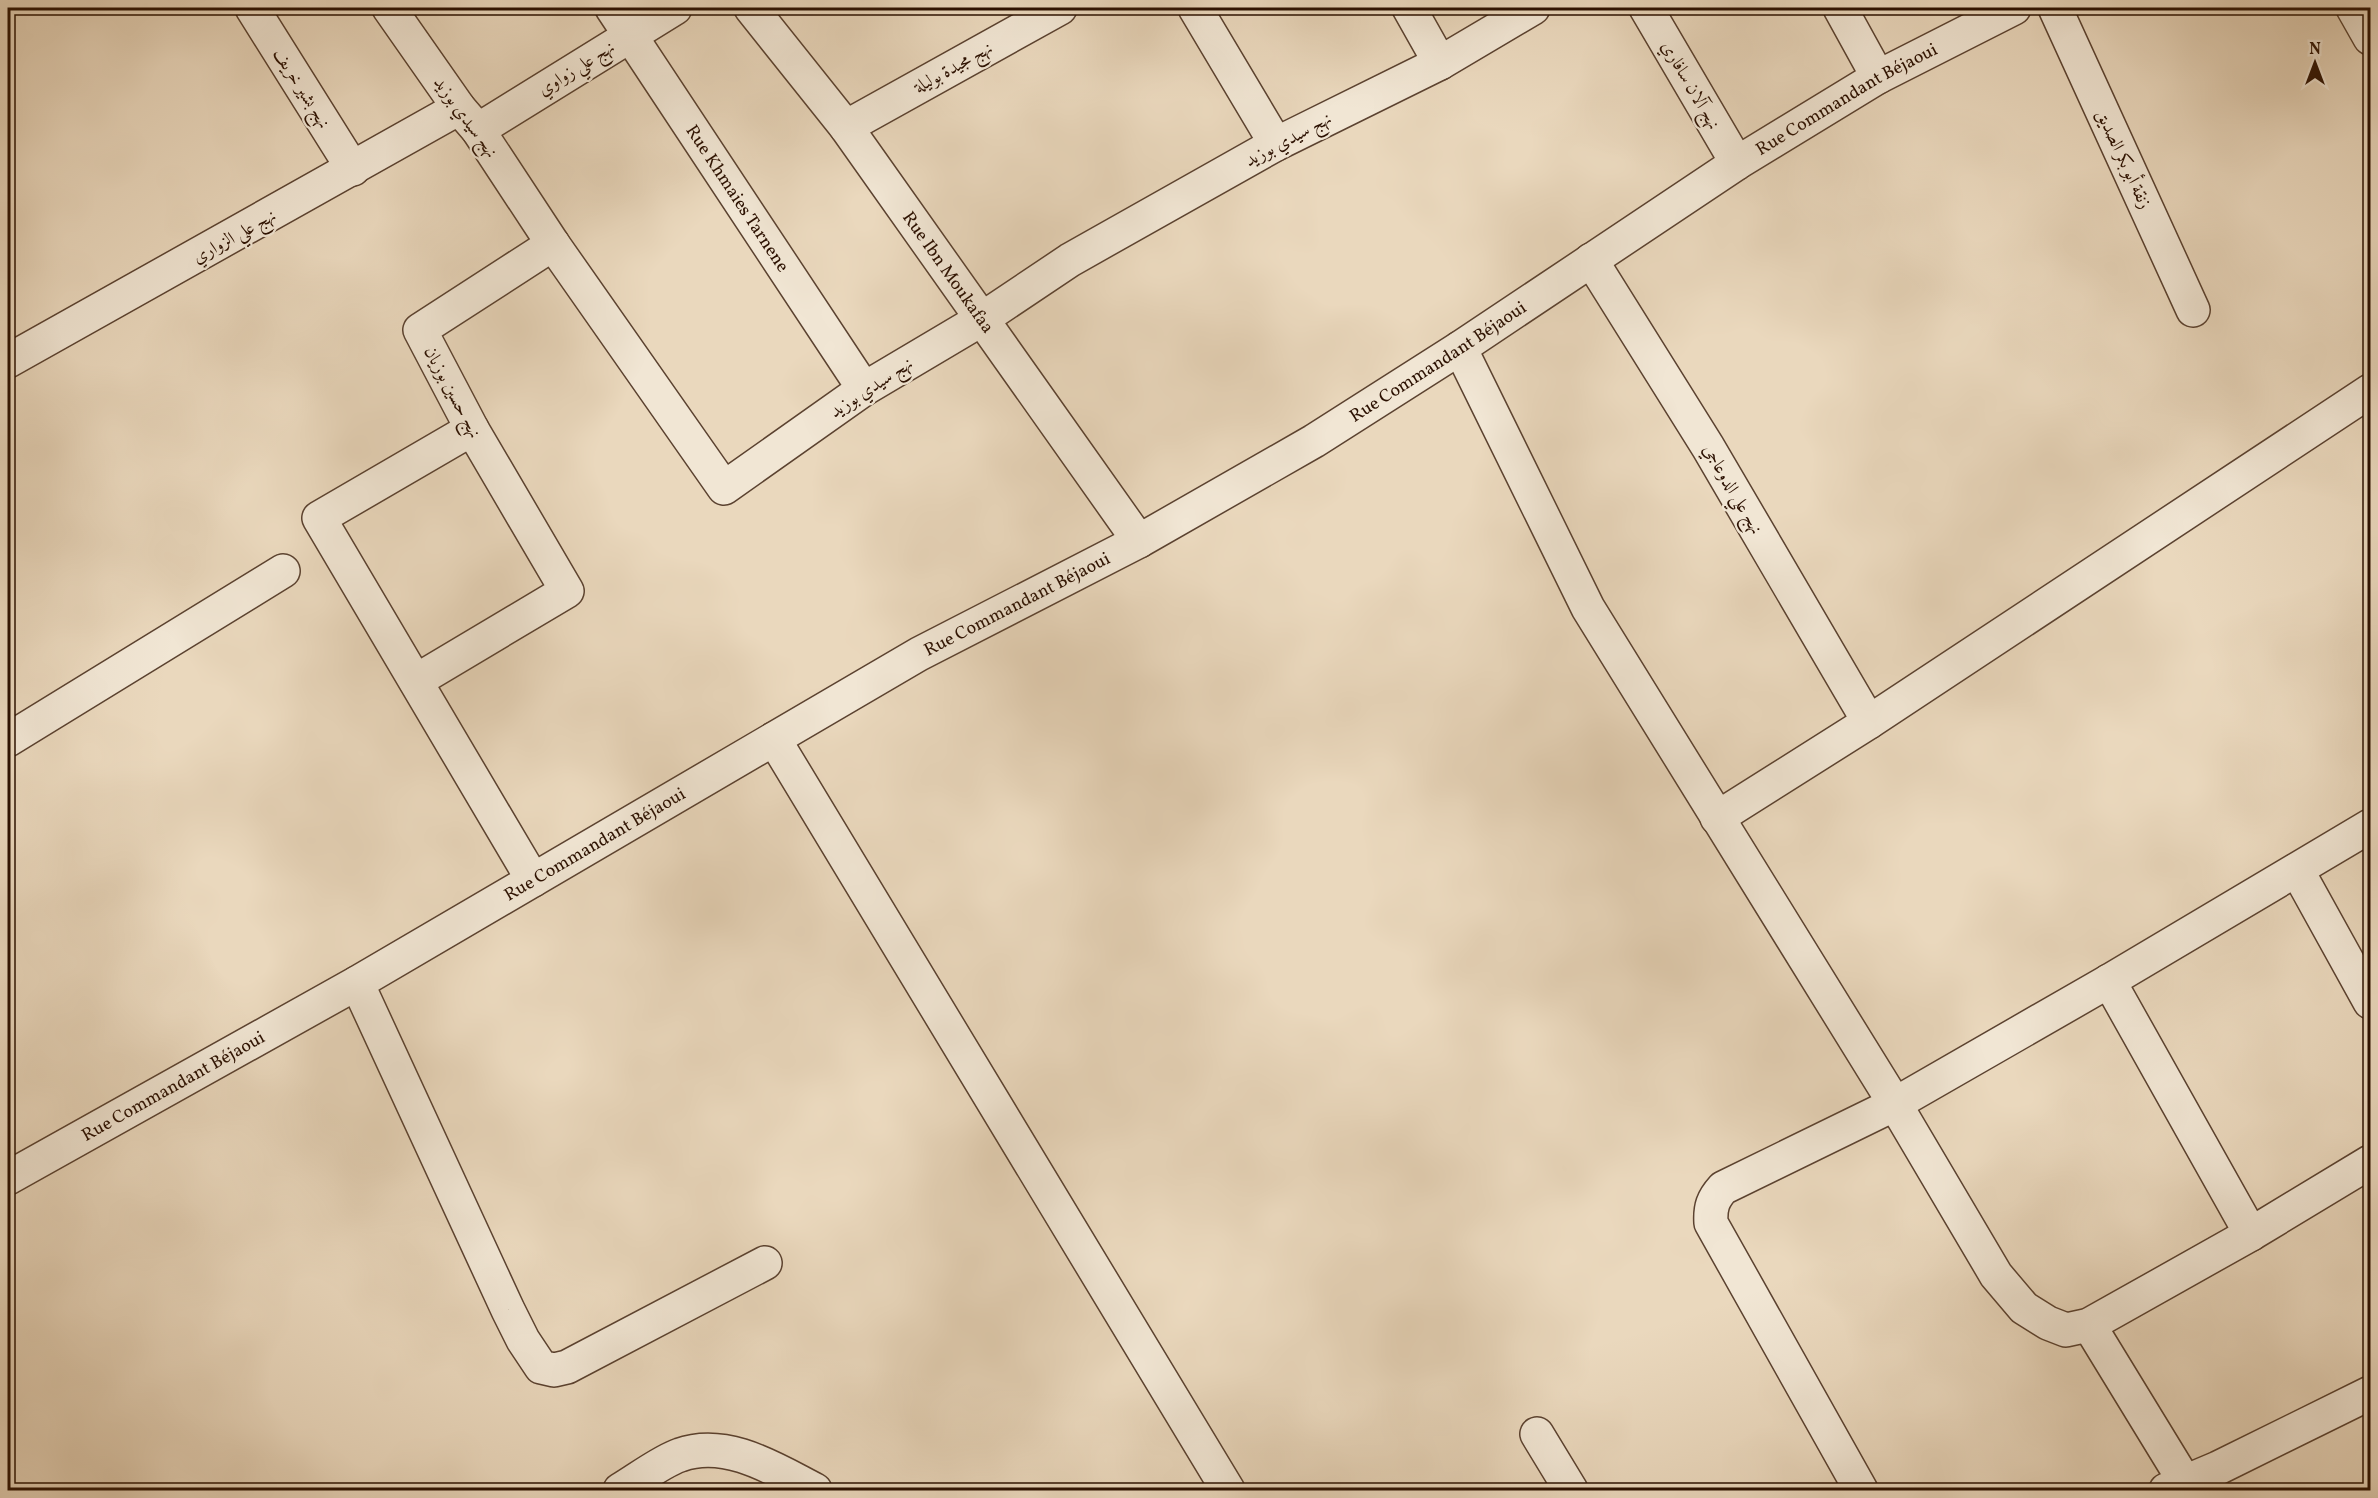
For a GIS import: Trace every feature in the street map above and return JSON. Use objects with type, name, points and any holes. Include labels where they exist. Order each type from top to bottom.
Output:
[{"type":"street","name":"نهج بشير خريف","points":[[252,8],[353,169]]},
{"type":"street","name":"نهج سيدي بوزيد","points":[[389,8],[469,119],[553,244],[724,488],[864,389],[982,319],[1070,260],[1276,144],[1440,63],[1533,8]]},
{"type":"street","name":"نهج علي زواوي","points":[[469,119],[621,21],[675,8]]},
{"type":"street","name":"Rue Ibn Moukafaa","points":[[751,8],[846,127],[1139,540]]},
{"type":"street","name":"نهج مجيدة بوليلة","points":[[846,127],[1060,8]]},
{"type":"street","points":[[1195,8],[1276,144]]},
{"type":"street","points":[[1409,8],[1440,63]]},
{"type":"street","name":"نهج آلان سافاري","points":[[1646,8],[1737,164]]},
{"type":"street","points":[[1840,8],[1878,77]]},
{"type":"street","name":"Rue Commandant Béjaoui","points":[[8,1178],[357,982],[919,654],[1139,540],[1314,441],[1460,348],[1737,164],[1878,77],[2014,8]]},
{"type":"street","name":"زنقة أبو بكر الصديق","points":[[2055,8],[2193,310]]},
{"type":"street","points":[[2353,8],[2370,38]]},
{"type":"street","name":"Rue Khmaies Tarnene","points":[[621,21],[864,389]]},
{"type":"street","name":"نهج علي الزواري","points":[[8,361],[353,169],[469,119]]},
{"type":"street","name":"نهج حسين بوزيان","points":[[416,681],[567,591],[472,429],[420,330],[553,244]]},
{"type":"street","name":"نهج علي الدوعاجي","points":[[1591,260],[1708,447],[1869,722]]},
{"type":"street","points":[[1460,348],[1588,608],[1895,1104],[1996,1275],[2024,1308],[2048,1323],[2067,1330],[2089,1326],[2251,1234],[2370,1162]]},
{"type":"street","points":[[1717,818],[1869,722],[2370,391]]},
{"type":"street","points":[[472,429],[319,518],[533,880]]},
{"type":"street","points":[[8,740],[283,571]]},
{"type":"street","points":[[774,739],[1228,1491]]},
{"type":"street","points":[[1861,1491],[1711,1222],[1710,1209],[1716,1196],[1724,1188],[1895,1104],[2109,981],[2370,826]]},
{"type":"street","points":[[2297,870],[2370,1002]]},
{"type":"street","points":[[2109,981],[2251,1234]]},
{"type":"street","points":[[357,982],[508,1310],[523,1340],[541,1367],[554,1370],[567,1367],[765,1263]]},
{"type":"street","points":[[2089,1326],[2175,1486],[2218,1468],[2370,1393]]},
{"type":"street","points":[[1537,1434],[1571,1491]]},
{"type":"street","points":[[620,1491],[680,1455],[711,1450],[746,1456],[815,1491]]}]
